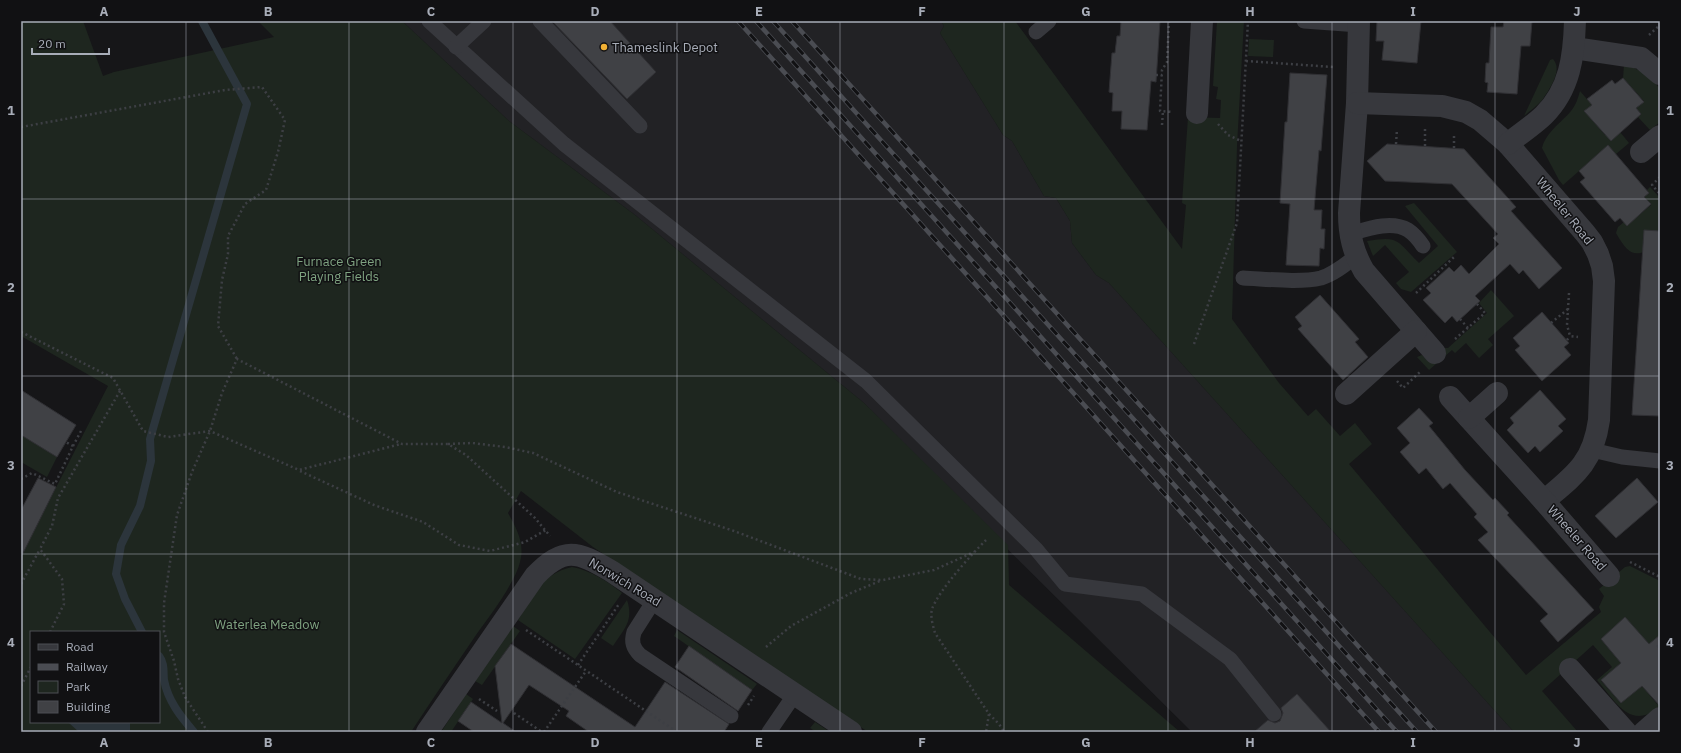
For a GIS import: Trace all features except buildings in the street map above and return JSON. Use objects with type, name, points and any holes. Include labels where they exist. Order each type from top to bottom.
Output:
[{"type":"street","points":[[1202,21],[1207,115]]},
{"type":"street","points":[[1508,144],[1543,116],[1555,103],[1571,68],[1574,48],[1574,21]]},
{"type":"street","points":[[1359,23],[1357,103],[1349,213],[1350,234],[1355,256],[1364,272],[1416,331],[1444,347]]},
{"type":"street","points":[[1574,48],[1641,58],[1660,74]]},
{"type":"street","name":"Wheeler Road","points":[[1357,103],[1426,104],[1454,108],[1466,112],[1480,120],[1508,144],[1592,242],[1602,266],[1604,281],[1599,420],[1597,436],[1592,450],[1584,464],[1575,475],[1544,501]]},
{"type":"street","points":[[1641,152],[1660,136]]},
{"type":"street","points":[[1346,394],[1416,331]]},
{"type":"street","points":[[1469,418],[1497,393]]},
{"type":"street","name":"Wheeler Road","points":[[1450,397],[1544,501],[1609,576]]},
{"type":"street","points":[[427,732],[535,576],[547,563],[562,555]]},
{"type":"street","name":"Norwich Road","points":[[562,555],[578,555],[593,561],[654,599],[851,732]]},
{"type":"street","points":[[1570,669],[1626,732]]},
{"type":"street","points":[[1644,732],[1660,718]]},
{"type":"lane","points":[[429,21],[564,144],[866,381],[1036,549],[1065,584],[1142,594],[1230,659],[1274,714]]},
{"type":"lane","points":[[456,47],[484,21]]},
{"type":"lane","points":[[540,21],[640,126]]},
{"type":"lane","points":[[1036,32],[1049,21]]},
{"type":"lane","points":[[1304,21],[1359,23]]},
{"type":"lane","points":[[1350,234],[1386,226],[1398,227],[1408,230],[1423,246]]},
{"type":"lane","points":[[1243,278],[1306,280],[1321,278],[1336,272],[1355,256]]},
{"type":"lane","points":[[1592,450],[1622,457],[1660,461]]},
{"type":"lane","points":[[654,599],[634,632],[632,638],[636,650],[640,655],[731,716]]},
{"type":"lane","points":[[769,732],[795,694]]},
{"type":"path","points":[[1194,344],[1237,223],[1248,21]]},
{"type":"path","points":[[1246,61],[1358,69]]},
{"type":"path","points":[[1156,75],[1162,75]]},
{"type":"path","points":[[21,127],[225,90],[262,87],[285,120],[278,152],[266,190],[245,204],[228,236],[228,254],[222,280],[218,326],[237,359],[402,444]]},
{"type":"path","points":[[1162,125],[1163,111]]},
{"type":"path","points":[[1207,115],[1228,135],[1242,141]]},
{"type":"path","points":[[1660,177],[1652,185],[1660,194]]},
{"type":"path","points":[[1412,296],[1454,257]]},
{"type":"path","points":[[1569,293],[1567,324],[1570,336]]},
{"type":"path","points":[[1444,347],[1485,313],[1477,304]]},
{"type":"path","points":[[1551,323],[1568,308]]},
{"type":"path","points":[[1460,319],[1468,328]]},
{"type":"path","points":[[21,332],[113,378],[143,431],[168,437],[210,431],[374,505],[423,522],[460,545],[490,551],[525,542],[546,530]]},
{"type":"path","points":[[1570,336],[1602,337]]},
{"type":"path","points":[[1567,340],[1570,336]]},
{"type":"path","points":[[208,732],[185,697],[178,679],[174,661],[164,632],[164,603],[177,515],[192,472],[210,431],[222,394],[237,359]]},
{"type":"path","points":[[21,584],[52,526],[58,498],[120,390]]},
{"type":"path","points":[[21,479],[32,472],[54,484],[80,431]]},
{"type":"path","points":[[66,442],[73,446]]},
{"type":"path","points":[[299,470],[402,444],[472,443],[505,447],[533,453],[616,492],[734,531],[861,579],[883,580]]},
{"type":"path","points":[[448,444],[466,455],[535,518],[546,530],[562,555]]},
{"type":"path","points":[[986,540],[974,552],[940,594],[932,610],[932,620],[935,633],[989,714],[999,724],[1004,732]]},
{"type":"path","points":[[40,549],[62,579],[64,604],[50,631]]},
{"type":"path","points":[[751,665],[764,648],[791,626],[851,592],[883,580],[934,570],[974,552]]},
{"type":"path","points":[[578,665],[632,585]]},
{"type":"path","points":[[506,616],[677,732]]},
{"type":"path","points":[[21,686],[30,669]]},
{"type":"path","points":[[514,712],[543,732],[586,671]]},
{"type":"path","points":[[986,732],[989,714]]},
{"type":"shaded area","points":[[402,21],[941,21],[944,26],[940,33],[1003,135],[1012,141],[1044,196],[1056,198],[1070,221],[1072,243],[1096,275],[1109,283],[1514,732],[1192,732],[967,509],[864,403],[635,215],[509,121]]},
{"type":"shaded area","points":[[69,723],[130,723],[130,731],[127,732],[79,732]]},
{"type":"green space","name":"Furnace Green Playing Fields","points":[[21,21],[83,21],[103,76],[114,72],[274,37],[258,21],[402,21],[509,121],[635,215],[864,403],[1008,545],[1009,585],[1180,732],[868,732],[593,547],[521,491],[508,513],[517,531],[522,549],[520,562],[513,580],[411,732],[21,732],[21,556],[108,386],[21,336]]},
{"type":"green space","points":[[941,21],[1015,21],[1182,249],[1186,205],[1182,203],[1188,117],[1220,118],[1221,100],[1216,99],[1218,87],[1213,86],[1217,21],[1244,21],[1237,146],[1232,319],[1279,383],[1308,416],[1316,409],[1340,436],[1355,423],[1372,444],[1349,464],[1526,675],[1601,612],[1599,607],[1604,596],[1599,589],[1625,567],[1630,566],[1660,581],[1660,640],[1649,644],[1625,618],[1601,639],[1621,663],[1601,681],[1621,703],[1642,686],[1657,704],[1660,701],[1660,706],[1650,713],[1640,716],[1632,715],[1624,711],[1610,697],[1597,680],[1612,667],[1593,645],[1542,691],[1578,732],[1514,732],[1109,283],[1096,275],[1072,243],[1070,221],[1056,198],[1044,196],[1012,141],[1003,135],[940,33],[944,26]]},
{"type":"green space","points":[[1249,39],[1274,40],[1273,57],[1248,56]]},
{"type":"green space","points":[[1553,59],[1557,68],[1552,84],[1543,99],[1524,116],[1550,60]]},
{"type":"green space","points":[[1624,65],[1645,74],[1653,80],[1660,89],[1660,122],[1650,130],[1638,117],[1641,114],[1636,108],[1644,101],[1623,78]]},
{"type":"green space","points":[[1580,91],[1592,105],[1585,112],[1605,135],[1613,128],[1620,132],[1629,143],[1616,154],[1603,150],[1563,185],[1542,148],[1550,132],[1573,109]]},
{"type":"green space","points":[[1650,187],[1660,198],[1660,246],[1645,252],[1634,253],[1626,247],[1616,233],[1618,227],[1624,222],[1627,225],[1651,205],[1644,197],[1649,193],[1647,190]]},
{"type":"green space","points":[[1414,203],[1457,252],[1411,292],[1401,289],[1396,283],[1409,272],[1385,245],[1373,256],[1367,241],[1386,239],[1398,242],[1419,263],[1438,246],[1405,206]]},
{"type":"green space","points":[[1491,290],[1514,316],[1488,339],[1493,345],[1479,358],[1466,343],[1455,353],[1452,350],[1429,370],[1417,357],[1422,355],[1428,361],[1444,348],[1448,348],[1487,313],[1479,303]]},
{"type":"green space","points":[[21,435],[57,457],[47,477],[21,462]]},
{"type":"green space","points":[[572,567],[579,568],[598,577],[622,593],[575,659],[518,620],[539,587],[561,570]]},
{"type":"green space","points":[[627,600],[629,607],[629,619],[624,630],[613,646],[601,638]]},
{"type":"green space","points":[[513,626],[520,631],[482,685],[475,681]]},
{"type":"green space","points":[[677,630],[757,684],[752,690],[674,636]]},
{"type":"green space","points":[[466,694],[473,699],[451,732],[441,732]]},
{"type":"green space","points":[[815,722],[830,732],[816,732],[810,728]]},
{"type":"waterway","points":[[141,631],[125,599],[116,574],[121,545],[140,506],[151,461],[150,439],[247,104],[202,21]]},
{"type":"waterway","points":[[160,658],[163,665],[166,688],[172,702],[194,732]]},
{"type":"railway","points":[[738,21],[1379,732]]},
{"type":"railway","points":[[756,21],[1397,732]]},
{"type":"railway","points":[[773,21],[1417,732]]},
{"type":"railway","points":[[792,21],[1436,732]]},
{"type":"place","name":"Thameslink Depot","points":[[604,47]]},
{"type":"park label","name":"Waterlea Meadow","points":[[267,624]]}]
